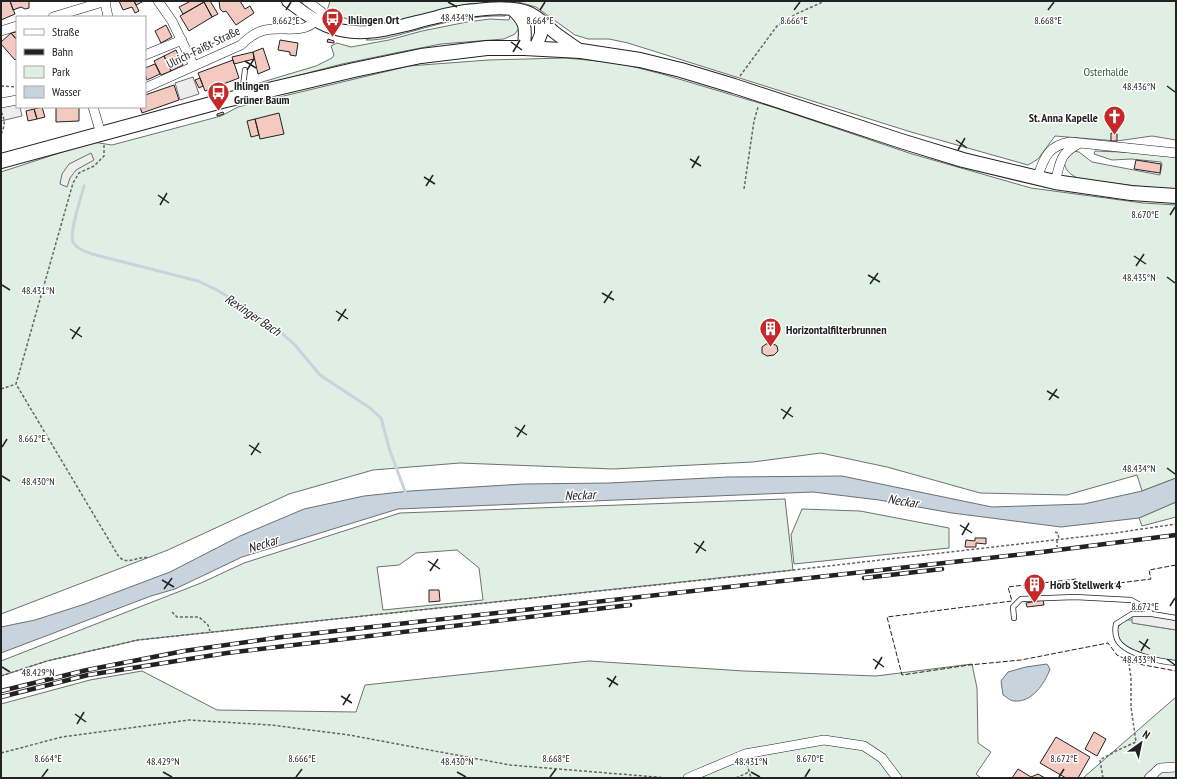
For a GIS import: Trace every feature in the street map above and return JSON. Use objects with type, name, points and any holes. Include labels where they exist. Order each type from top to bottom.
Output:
[{"type":"main road","points":[[1,161],[242,97],[346,72],[421,56],[487,48],[530,48],[581,51],[640,60],[681,70],[734,86],[901,142],[963,160],[1037,178],[1131,193],[1176,196]]},
{"type":"street","points":[[158,1],[172,21],[194,66]]},
{"type":"street","points":[[288,1],[317,22],[337,30],[355,32],[374,32],[395,28],[437,16],[460,12],[500,8],[526,11],[534,15],[565,41],[581,51]]},
{"type":"street","points":[[307,1],[323,13],[317,22]]},
{"type":"street","points":[[56,16],[105,2],[108,16]]},
{"type":"street","points":[[513,10],[521,18],[525,25],[530,48]]},
{"type":"street","points":[[530,48],[541,34],[541,21]]},
{"type":"street","name":"Ulrich-Faißt-Straße","points":[[146,88],[241,44],[252,35],[265,30],[304,29],[317,22]]},
{"type":"street","points":[[1,31],[16,26]]},
{"type":"street","points":[[146,55],[182,40]]},
{"type":"street","points":[[1,103],[16,100]]},
{"type":"street","points":[[93,108],[101,134]]},
{"type":"street","points":[[1037,178],[1043,160],[1050,150],[1058,144],[1070,142],[1176,153]]},
{"type":"street","points":[[1056,182],[1061,158],[1070,149],[1080,144]]},
{"type":"street","points":[[688,778],[745,754],[824,740],[864,746],[882,758],[897,778]]},
{"type":"street","points":[[1149,778],[1160,768],[1176,767]]},
{"type":"lane","points":[[242,97],[245,70]]},
{"type":"lane","points":[[1014,618],[1013,607],[1021,599],[1075,597],[1131,600],[1152,614]]},
{"type":"lane","points":[[1176,618],[1152,614],[1132,614],[1116,624],[1115,631],[1117,641],[1127,649],[1148,658],[1176,663]]},
{"type":"path","points":[[734,86],[742,72],[777,26],[796,14],[825,1]]},
{"type":"path","points":[[1,86],[16,87]]},
{"type":"path","points":[[744,189],[754,121],[761,95]]},
{"type":"path","points":[[1,107],[5,122],[1,134]]},
{"type":"path","points":[[101,134],[105,149],[104,156],[94,166],[79,173],[73,183],[16,384],[119,557],[122,560],[129,561],[143,557],[149,558]]},
{"type":"path","points":[[1,389],[16,384]]},
{"type":"path","points":[[1,676],[47,661],[138,640],[546,597],[1058,540],[1176,524]]},
{"type":"path","points":[[1055,532],[1058,532],[1058,547]]},
{"type":"path","points":[[172,612],[176,617],[199,617],[208,625],[210,632]]},
{"type":"path","points":[[1104,778],[1100,760],[1136,742],[1131,707],[1131,678],[1127,649]]},
{"type":"path","points":[[1,753],[62,737],[189,720],[271,725],[349,735],[510,764],[668,778]]},
{"type":"path","points":[[745,754],[751,778]]},
{"type":"path","points":[[736,778],[750,772]]},
{"type":"green space","name":"Osterhalde","points":[[330,1],[1176,1],[1176,140],[1152,136],[1117,141],[1055,136],[1038,159],[1028,165],[911,132],[628,43],[609,39],[588,39],[575,35],[536,7],[518,2],[468,4],[392,24],[365,26],[327,11]]},
{"type":"green space","points":[[489,13],[506,14],[505,16],[483,17],[438,24],[385,38],[366,40],[372,37],[456,17]]},
{"type":"green space","points":[[510,16],[516,19],[519,28],[515,34],[504,39],[441,44],[342,64],[250,88],[249,86],[316,66],[332,58],[334,55],[331,46],[337,43],[351,47],[467,22],[490,19],[509,20]]},
{"type":"green space","points":[[565,58],[619,63],[662,74],[776,108],[912,154],[1031,188],[1143,203],[1176,205],[1176,478],[1142,491],[1137,475],[1067,495],[980,493],[887,467],[821,453],[753,462],[613,469],[460,463],[373,470],[289,494],[168,550],[1,614],[1,172],[93,142],[112,145],[221,116],[238,107],[409,66],[488,60]]},
{"type":"green space","points":[[1073,151],[1079,152],[1092,162],[1160,175],[1161,162],[1131,159],[1112,160],[1094,154],[1095,151],[1145,153],[1176,157],[1176,191],[1080,179],[1073,176],[1066,169],[1064,163],[1064,159]]},
{"type":"green space","points":[[785,499],[793,570],[138,640],[47,661],[1,676],[1,661],[201,583],[244,563],[400,513]],"holes":[[[457,550],[479,568],[483,600],[383,610],[377,567],[399,565],[416,553]]]},
{"type":"green space","points":[[1176,502],[1176,517],[1142,526],[1139,518]]},
{"type":"green space","points":[[802,509],[860,511],[949,528],[949,548],[794,564],[791,535]]},
{"type":"green space","points":[[1125,620],[1133,620],[1133,623],[1176,630],[1176,661],[1162,659],[1136,651],[1123,643],[1119,638],[1116,629]]},
{"type":"green space","points":[[589,661],[744,671],[876,676],[972,664],[977,688],[978,743],[991,752],[976,774],[981,778],[1,778],[1,704],[90,680],[142,671],[217,710],[356,712],[365,685]]},
{"type":"green space","points":[[1176,697],[1176,778],[1083,778]]},
{"type":"shaded area","points":[[193,77],[199,94],[180,100],[175,83]]},
{"type":"shaded area","points":[[16,100],[16,108],[20,108],[22,116],[1,121],[1,103]]},
{"type":"shaded area","points":[[91,153],[94,160],[76,170],[70,178],[67,187],[60,184],[62,174],[69,164]]},
{"type":"shaded area","points":[[1132,614],[1176,617],[1176,630],[1132,623]]},
{"type":"water","name":"Neckar","points":[[842,476],[992,507],[1084,504],[1142,491],[1176,478],[1176,502],[1139,518],[1061,527],[952,513],[879,500],[813,492],[398,509],[242,557],[175,589],[151,596],[1,653],[1,627],[35,620],[85,604],[170,572],[240,536],[304,509],[364,496],[410,491],[523,484],[609,483],[728,477]]},
{"type":"water","points":[[1047,664],[1050,669],[1045,680],[1037,691],[1027,699],[1014,701],[1003,695],[1001,681],[1008,672],[1026,667]]},
{"type":"building","points":[[1,1],[10,1],[15,14],[1,20]]},
{"type":"building","points":[[10,1],[29,1],[29,8],[25,9],[21,7],[13,10]]},
{"type":"building","points":[[119,1],[134,1],[139,11],[135,13],[132,7],[123,10]]},
{"type":"building","points":[[134,1],[144,1],[136,5]]},
{"type":"building","points":[[191,1],[204,2],[183,14],[179,7]]},
{"type":"building","points":[[210,1],[218,14],[212,17],[204,2]]},
{"type":"building","points":[[219,1],[240,1],[245,9],[250,6],[254,13],[236,25],[226,11],[223,12],[220,9]]},
{"type":"building","points":[[204,2],[212,17],[189,31],[180,16]]},
{"type":"building","points":[[166,25],[172,37],[161,43],[155,31]]},
{"type":"building","points":[[16,32],[16,39],[11,33]]},
{"type":"building","points":[[11,33],[16,39],[15,60],[1,44],[1,42]]},
{"type":"building","points":[[328,39],[334,41],[334,43],[327,42]]},
{"type":"building","points":[[280,40],[298,43],[296,56],[290,55],[290,52],[278,50]]},
{"type":"building","points":[[263,48],[270,69],[258,74],[253,52]]},
{"type":"building","points":[[176,50],[183,65],[171,71],[164,56]]},
{"type":"building","points":[[253,52],[254,59],[234,64],[232,57]]},
{"type":"building","points":[[164,56],[171,71],[161,75],[154,61]]},
{"type":"building","points":[[233,60],[239,78],[205,91],[198,73]]},
{"type":"building","points":[[155,64],[160,74],[147,80],[146,68]]},
{"type":"building","points":[[200,78],[203,86],[199,88],[195,80]]},
{"type":"building","points":[[174,85],[179,100],[142,113],[140,108],[146,108],[146,95]]},
{"type":"building","points":[[42,108],[45,117],[37,119],[34,109]]},
{"type":"building","points":[[56,108],[79,108],[79,121],[56,122]]},
{"type":"building","points":[[34,109],[37,119],[28,121],[26,111]]},
{"type":"building","points":[[223,112],[224,114],[217,116],[217,114]]},
{"type":"building","points":[[279,113],[284,134],[260,139],[255,119]]},
{"type":"building","points":[[255,119],[259,135],[251,137],[247,121]]},
{"type":"building","points":[[1111,133],[1117,134],[1117,141],[1111,141]]},
{"type":"building","points":[[1136,160],[1161,164],[1160,173],[1134,169]]},
{"type":"building","name":"Horizontalfilterbrunnen","points":[[772,343],[777,346],[778,351],[774,355],[767,356],[762,353],[762,347],[766,344]]},
{"type":"building","points":[[975,538],[986,538],[986,544],[976,543],[976,547],[965,547],[966,540],[975,541]]},
{"type":"building","points":[[429,590],[439,590],[440,601],[429,602]]},
{"type":"building","name":"Horb Stellwerk 4","points":[[1043,600],[1044,605],[1027,607],[1026,603]]},
{"type":"building","points":[[1094,732],[1106,739],[1097,756],[1085,749]]},
{"type":"building","points":[[1056,737],[1090,757],[1078,778],[1066,778],[1040,763]]},
{"type":"building","points":[[1018,769],[1031,777],[1038,774],[1045,778],[1012,778]]},
{"type":"waterway","name":"Rexinger Bach","points":[[84,186],[72,237],[76,247],[92,254],[198,281],[217,290],[276,328],[295,345],[320,375],[370,408],[381,418],[390,451],[406,494]]},
{"type":"railway","points":[[1,691],[87,670],[184,651],[282,637],[1042,552],[1176,535]]},
{"type":"railway","points":[[864,578],[942,569]]},
{"type":"railway","points":[[1,697],[88,675],[227,653],[630,605]]},
{"type":"fence","points":[[1176,565],[1149,570],[1151,579],[1078,588],[1076,579],[1008,587],[1012,601],[887,617],[902,675],[969,665],[1021,660],[1108,643],[1117,655],[1133,663],[1176,671]]},
{"type":"place","name":"Ihlingen Ort","points":[[332,38]]},
{"type":"place","name":"Ihlingen Grüner Baum","points":[[219,112]]},
{"type":"place","name":"St. Anna Kapelle","points":[[1114,136]]},
{"type":"place","name":"Horizontalfilterbrunnen","points":[[770,348]]},
{"type":"place","name":"Horb Stellwerk 4","points":[[1035,604]]}]
